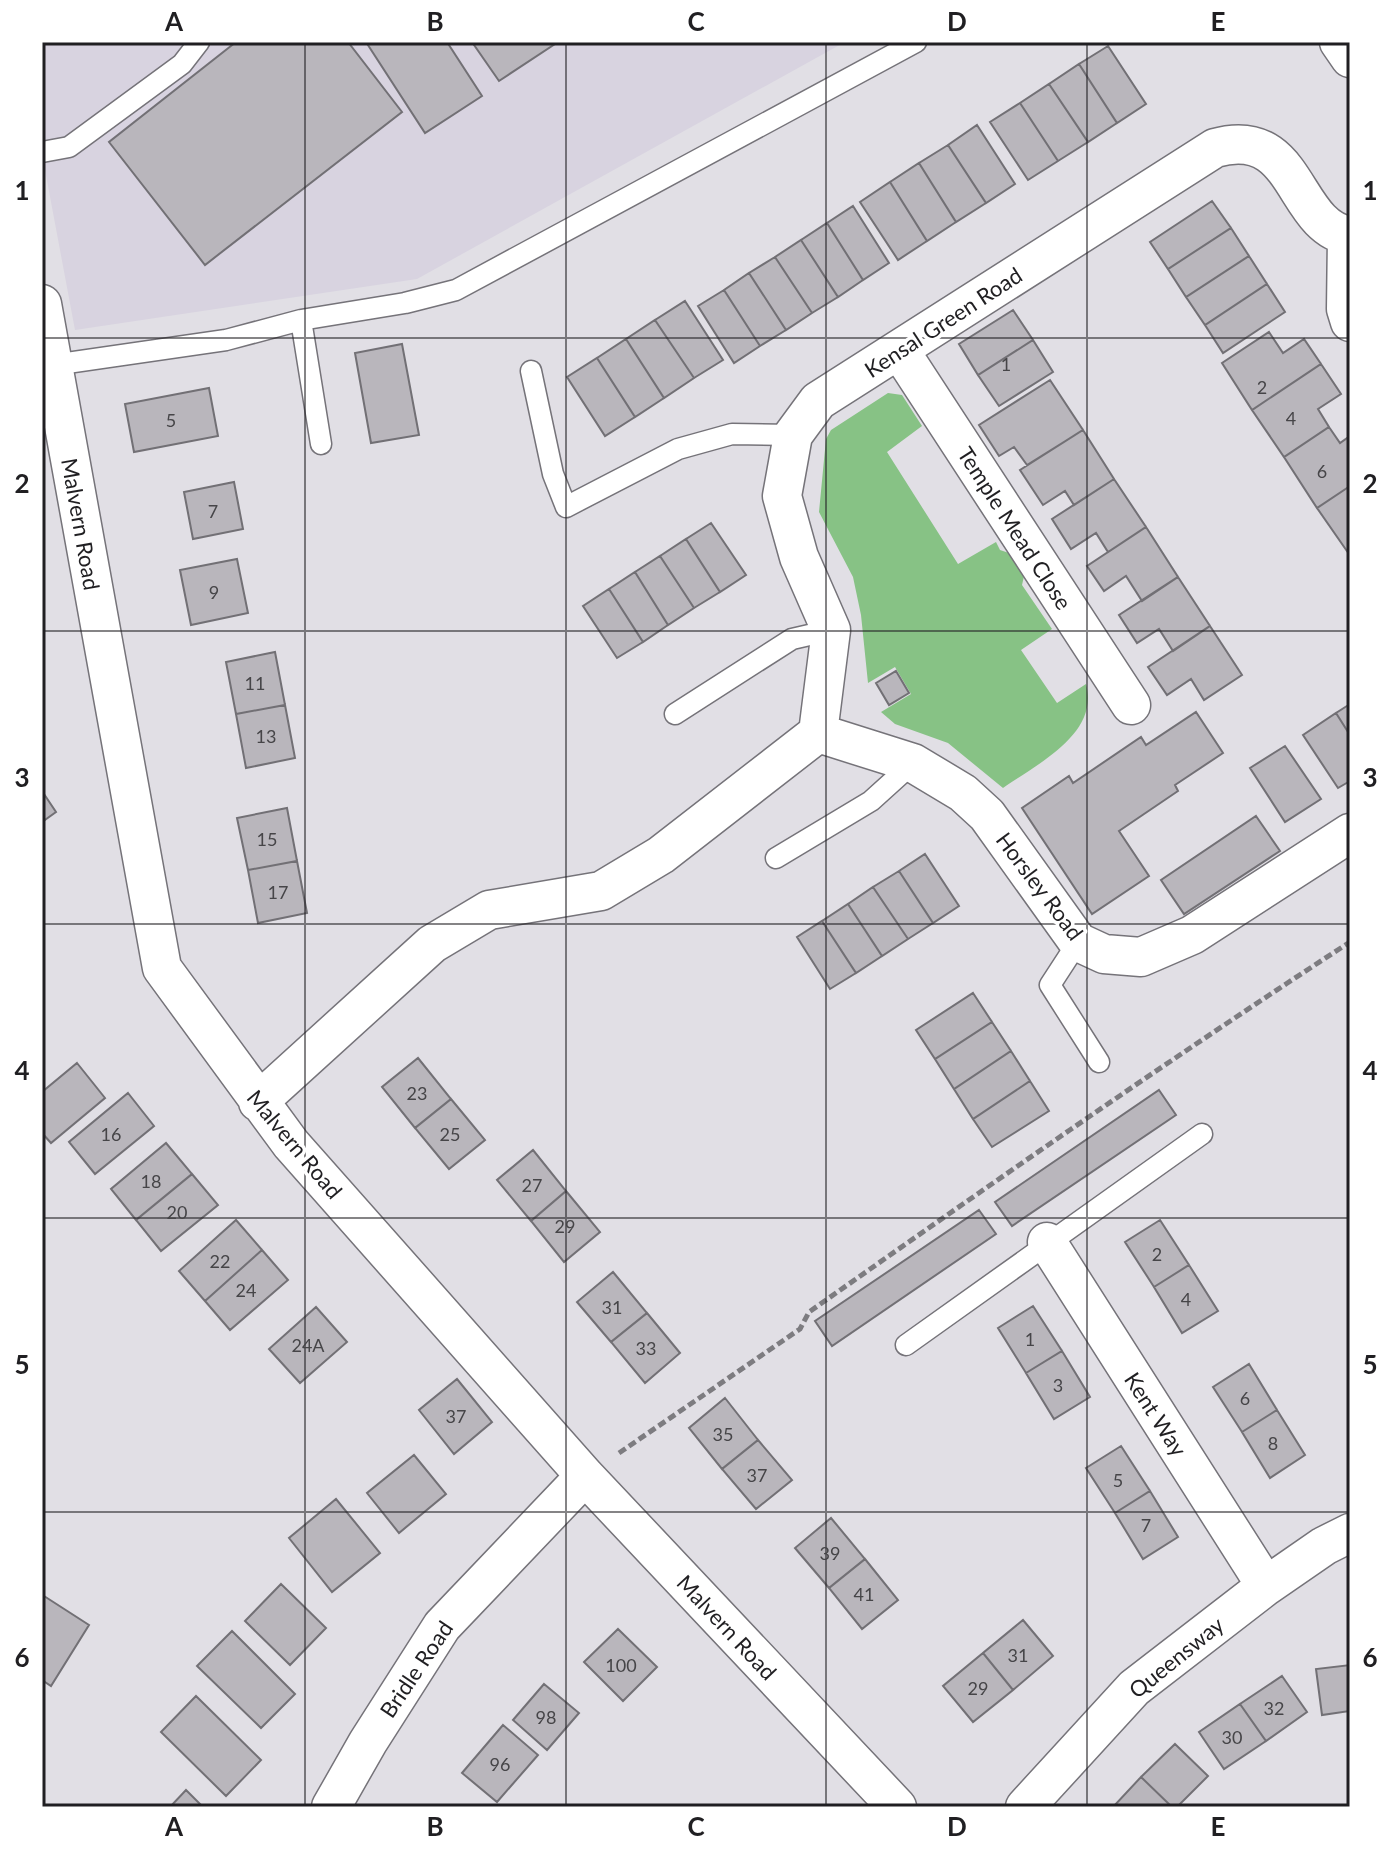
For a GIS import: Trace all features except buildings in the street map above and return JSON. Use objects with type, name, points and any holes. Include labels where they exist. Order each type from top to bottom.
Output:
[{"type":"street","points":[[1339,42],[1350,58]]},
{"type":"street","name":"Kensal Green Road","points":[[831,630],[799,557],[782,496],[793,435],[818,401],[1215,148],[1231,143],[1249,145],[1270,153],[1326,226],[1348,236]]},
{"type":"street","points":[[1348,236],[1346,309],[1350,322]]},
{"type":"street","name":"Malvern Road","points":[[42,304],[162,968],[291,1144],[585,1476],[897,1807]]},
{"type":"street","name":"Temple Mead Close","points":[[900,351],[1131,705]]},
{"type":"street","points":[[258,1102],[432,944],[489,910],[601,891],[661,855],[818,733],[831,630]]},
{"type":"street","name":"Horsley Road","points":[[818,733],[913,763],[963,793],[987,815],[1078,942],[1104,954],[1141,957],[1166,948],[1192,935],[1350,833]]},
{"type":"street","name":"Kent Way","points":[[1047,1242],[1266,1586]]},
{"type":"street","name":"Bridle Road","points":[[331,1807],[368,1742],[442,1626],[585,1476]]},
{"type":"street","name":"Queensway","points":[[1025,1807],[1134,1688],[1266,1586],[1324,1546],[1350,1533]]},
{"type":"lane","points":[[42,152],[69,147],[182,64],[199,42]]},
{"type":"lane","points":[[53,365],[226,340],[301,320],[405,303],[456,290],[916,42]]},
{"type":"lane","points":[[301,320],[321,444]]},
{"type":"lane","points":[[531,371],[553,474],[566,507],[678,449],[732,434],[793,435]]},
{"type":"lane","points":[[675,714],[792,639],[831,630]]},
{"type":"lane","points":[[776,858],[871,801],[913,763]]},
{"type":"lane","points":[[1078,942],[1050,985],[1099,1062]]},
{"type":"lane","points":[[906,1345],[1202,1134]]},
{"type":"path","points":[[585,1476],[800,1329],[809,1312],[952,1211],[1212,1032],[1350,942]]},
{"type":"shaded area","points":[[42,42],[845,42],[417,279],[75,330],[42,154]]},
{"type":"green space","points":[[888,393],[902,395],[922,426],[887,452],[958,564],[996,542],[1000,550],[1015,555],[1025,572],[1022,585],[1052,629],[1021,650],[1057,703],[1086,684],[1088,702],[1084,718],[1075,733],[1048,758],[1003,788],[948,743],[895,724],[881,712],[911,694],[895,667],[868,683],[861,615],[853,577],[819,512],[826,439],[831,430]]}]
